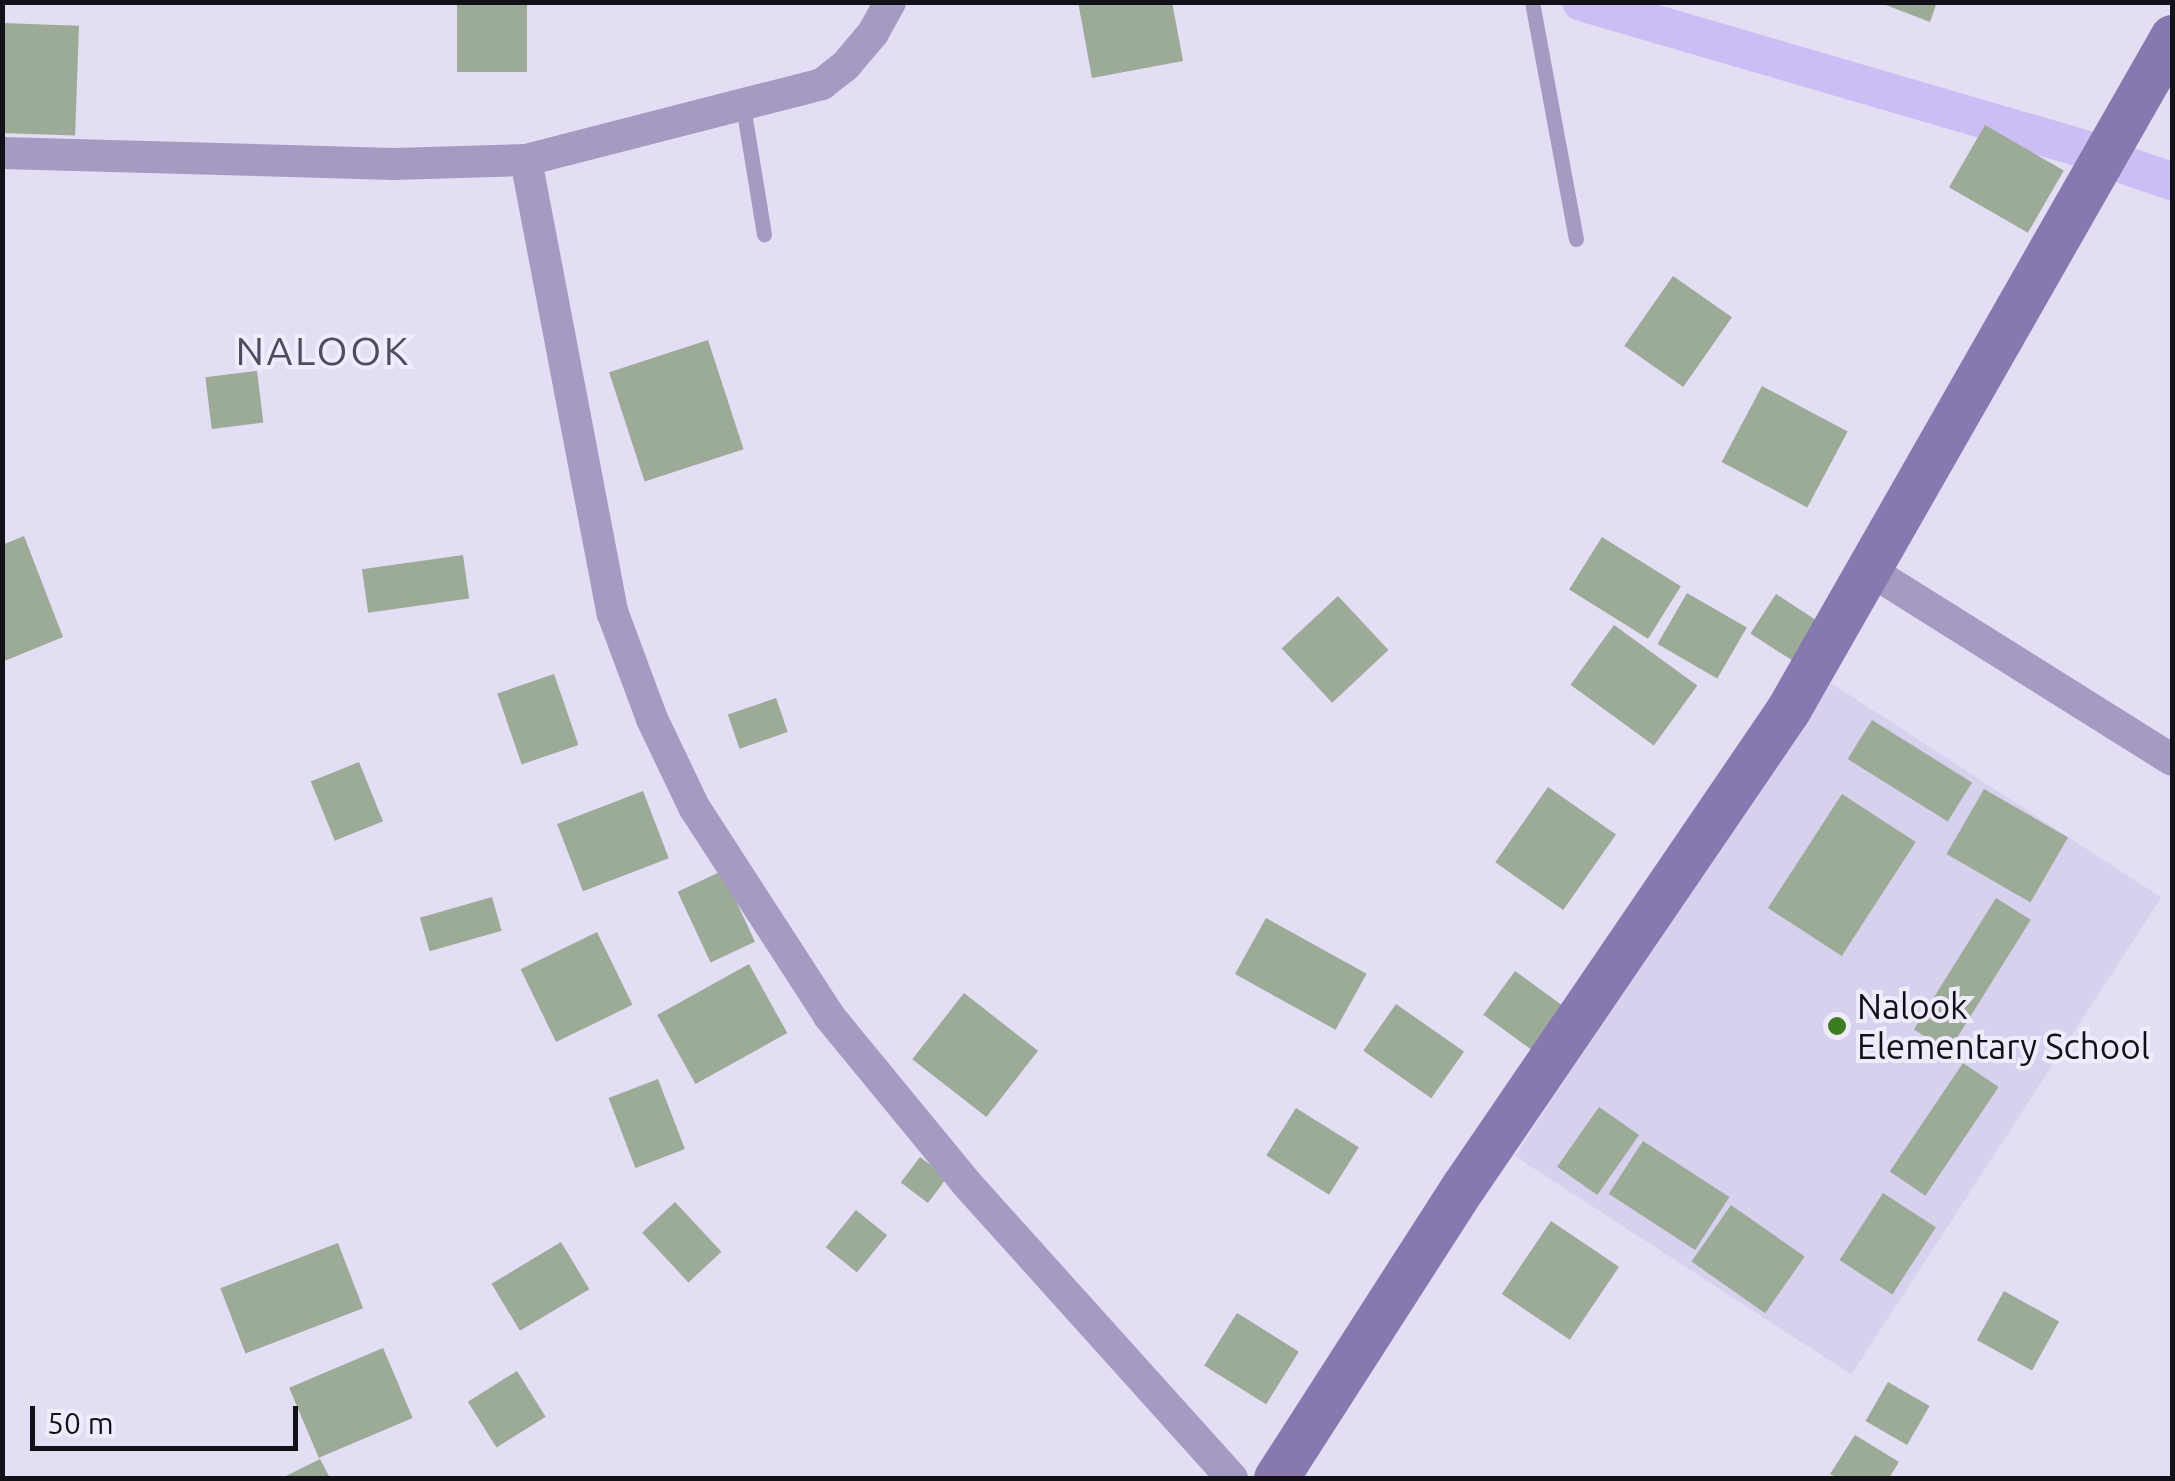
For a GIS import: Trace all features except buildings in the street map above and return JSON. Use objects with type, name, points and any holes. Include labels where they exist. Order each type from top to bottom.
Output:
[{"type":"street","points":[[2,152],[394,164],[526,160],[822,84],[873,34],[890,2]]},
{"type":"street","points":[[1276,1478],[1463,1187],[1788,710],[1871,571],[2172,37]]},
{"type":"street","points":[[526,160],[613,614],[652,719],[694,806],[830,1016],[967,1184],[1232,1478]]},
{"type":"street","points":[[1871,571],[2172,760]]},
{"type":"lane","points":[[1532,2],[1576,238]]},
{"type":"lane","points":[[742,106],[764,234]]},
{"type":"shaded area","name":"Nalook Elementary School","points":[[1825,679],[2161,897],[1851,1375],[1515,1156]]},
{"type":"waterway","points":[[1581,2],[2088,150]]},
{"type":"waterway","points":[[2124,165],[2172,181]]},
{"type":"place","name":"Nalook Elementary School","points":[[1837,1026]]},
{"type":"district","name":"NALOOK","points":[[323,351]]}]
